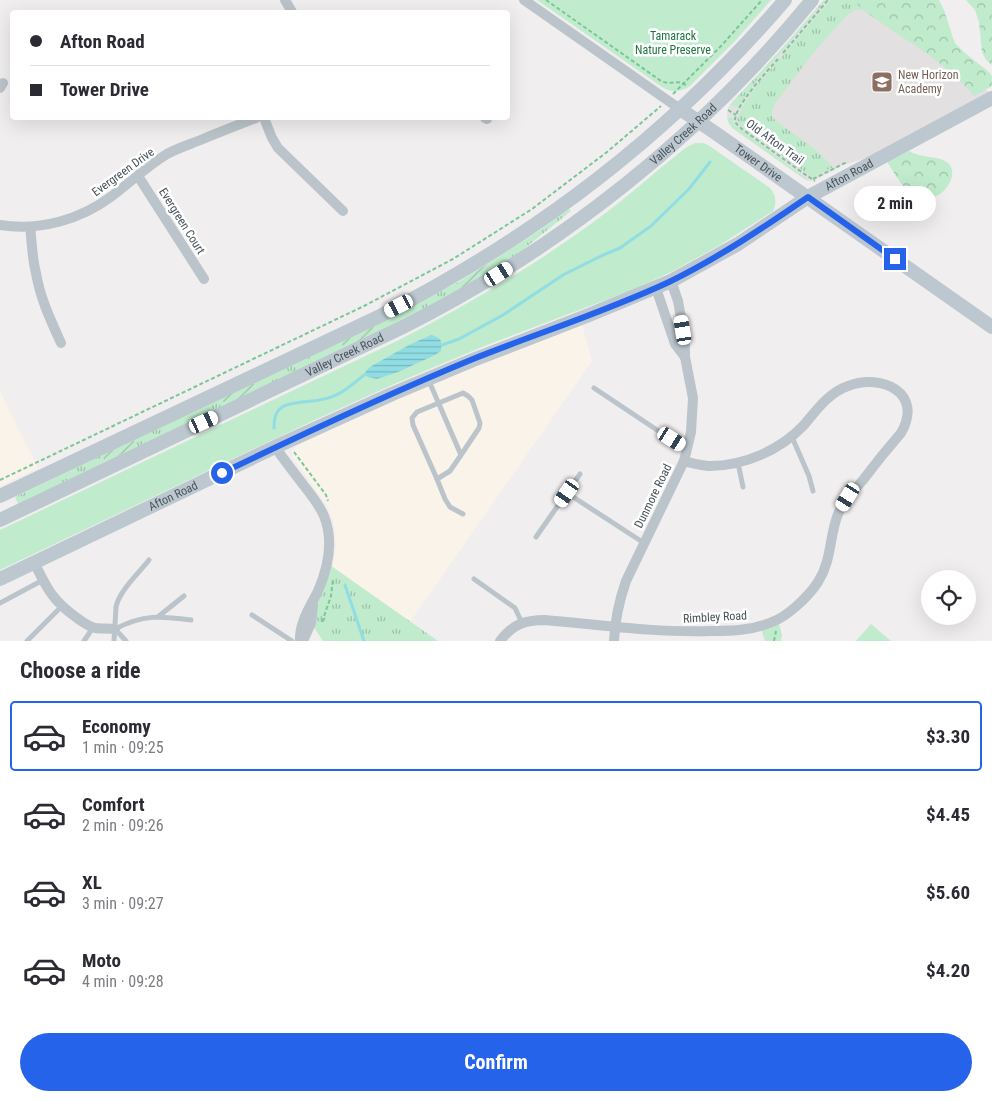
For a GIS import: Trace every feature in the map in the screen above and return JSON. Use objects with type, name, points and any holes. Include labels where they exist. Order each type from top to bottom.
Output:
[{"type":"main road","name":"Valley Creek Road","points":[[0,496],[373,319],[438,285],[501,248],[567,202],[619,162],[680,110],[746,43],[784,0]]},
{"type":"main road","name":"Valley Creek Road","points":[[0,520],[372,343],[429,314],[536,250],[642,171],[698,121],[750,70],[812,0]]},
{"type":"main road","name":"Afton Road","points":[[0,579],[275,447],[428,378],[589,316],[671,281],[746,239],[808,197],[992,98]]},
{"type":"main road","name":"Tower Drive","points":[[680,110],[808,197],[992,327]]},
{"type":"street","name":"Tower Drive","points":[[524,0],[680,110]]},
{"type":"street","name":"Evergreen Drive","points":[[0,225],[30,227],[68,220],[85,213],[112,197],[168,154],[251,120]]},
{"type":"street","points":[[265,120],[278,148],[343,211]]},
{"type":"street","name":"Evergreen Court","points":[[138,176],[204,279]]},
{"type":"street","points":[[30,227],[33,258],[40,290],[61,343]]},
{"type":"street","name":"Dunmore Road","points":[[614,641],[620,597],[684,461],[691,432],[693,398],[685,357],[685,342],[678,300],[671,281]]},
{"type":"street","name":"Dunmore Road","points":[[656,288],[674,344],[685,357]]},
{"type":"street","name":"Rimbley Road","points":[[522,623],[532,620],[545,620],[681,632],[748,629],[774,622],[788,613],[819,581],[830,552],[834,526],[839,511],[848,497],[901,433],[907,423],[906,401],[897,389],[871,381],[859,382],[833,394],[823,402],[792,437],[771,450],[738,462],[709,466],[684,461]]},
{"type":"street","points":[[275,447],[315,500],[324,515],[328,530],[328,559],[323,578],[303,621],[300,632],[301,641]]},
{"type":"street","points":[[34,562],[51,595],[62,606],[82,622],[92,627],[115,628]]},
{"type":"street","points":[[500,641],[507,632],[522,623]]},
{"type":"lane","points":[[428,378],[461,454]]},
{"type":"lane","points":[[594,388],[687,450]]},
{"type":"lane","points":[[437,479],[450,470],[479,428],[480,423],[472,400],[463,393],[417,412],[412,418],[413,425],[445,499],[450,507],[463,514]]},
{"type":"lane","points":[[792,437],[809,476],[813,491]]},
{"type":"lane","points":[[738,462],[743,487]]},
{"type":"lane","points":[[536,537],[580,474]]},
{"type":"lane","points":[[567,493],[644,543]]},
{"type":"lane","points":[[114,641],[117,602],[149,560]]},
{"type":"lane","points":[[474,579],[515,608],[522,623]]},
{"type":"lane","points":[[0,603],[42,580]]},
{"type":"lane","points":[[158,616],[184,596]]},
{"type":"lane","points":[[27,641],[62,606]]},
{"type":"lane","points":[[252,615],[292,641]]},
{"type":"lane","points":[[115,628],[130,621],[158,616],[191,620]]},
{"type":"lane","points":[[84,641],[92,627]]},
{"type":"lane","points":[[115,628],[126,641]]},
{"type":"path","points":[[546,0],[661,81],[684,84],[762,0]]},
{"type":"path","name":"Old Afton Trail","points":[[813,179],[803,174],[735,122],[736,115],[743,102],[758,82],[828,0]]},
{"type":"path","points":[[0,480],[348,314],[453,259],[532,210],[653,114]]},
{"type":"shaded area","points":[[824,0],[858,0],[989,92],[869,157],[841,166],[815,180],[806,180],[732,128],[727,114],[732,102],[777,55]]},
{"type":"shaded area","points":[[582,325],[592,361],[410,622],[334,568],[332,571],[336,546],[333,520],[326,504],[293,458],[292,451],[296,446],[468,369]]},
{"type":"shaded area","points":[[0,391],[38,468],[0,486]]},
{"type":"green space","name":"Tamarack Nature Preserve","points":[[537,0],[771,0],[735,41],[690,86],[676,91],[662,87]]},
{"type":"green space","points":[[826,0],[757,80],[738,107],[730,105],[785,45]]},
{"type":"green space","points":[[831,0],[857,0],[860,8],[863,10],[855,9],[846,16],[809,58],[775,103],[772,111],[772,116],[775,120],[816,150],[833,167],[812,177],[740,125],[737,120],[744,104],[759,83]]},
{"type":"green space","points":[[857,0],[939,0],[955,43],[989,72],[992,76],[992,86],[974,96],[955,76],[933,58],[863,10],[858,5]]},
{"type":"green space","points":[[966,0],[992,0],[992,65],[986,60],[982,52],[979,22],[975,10]]},
{"type":"green space","points":[[727,118],[733,118],[733,123],[736,126],[809,181],[734,129],[729,124]]},
{"type":"green space","points":[[695,143],[708,145],[770,188],[774,193],[775,199],[773,211],[720,245],[673,271],[632,290],[482,347],[394,384],[0,570],[0,530],[399,340],[453,311],[532,264],[582,230],[687,147]]},
{"type":"green space","points":[[909,151],[941,159],[949,164],[952,172],[951,180],[940,194],[927,198],[917,196],[906,189],[899,180],[887,162]]},
{"type":"green space","points":[[569,209],[571,211],[519,253],[493,270],[489,263]]},
{"type":"green space","points":[[489,263],[493,270],[462,288],[458,282]]},
{"type":"green space","points":[[458,282],[462,288],[376,333],[373,326]]},
{"type":"green space","points":[[373,326],[376,333],[344,349],[341,342]]},
{"type":"green space","points":[[341,342],[344,349],[257,390],[254,383]]},
{"type":"green space","points":[[254,383],[257,390],[225,405],[221,398]]},
{"type":"green space","points":[[221,398],[225,405],[137,447],[134,440]]},
{"type":"green space","points":[[134,440],[137,447],[105,462],[102,455]]},
{"type":"green space","points":[[102,455],[105,462],[18,504],[15,497]]},
{"type":"green space","points":[[327,563],[438,641],[323,641],[311,623]]},
{"type":"green space","points":[[778,620],[782,635],[781,641],[765,641],[760,626]]},
{"type":"green space","points":[[871,624],[891,641],[856,641]]},
{"type":"water","points":[[431,335],[437,337],[441,342],[441,351],[435,355],[398,372],[377,379],[364,375],[370,367]]},
{"type":"waterway","points":[[442,345],[459,339],[503,315],[563,275],[620,248],[651,226],[689,189],[710,162]]},
{"type":"waterway","points":[[274,428],[275,419],[280,408],[291,404],[328,398],[338,394],[364,375]]},
{"type":"waterway","points":[[345,585],[364,641]]},
{"type":"place","name":"New Horizon Academy","points":[[882,82]]},
{"type":"route","points":[[222,473],[392,394],[473,360],[589,316],[671,281],[746,239],[808,197],[895,259]]}]
